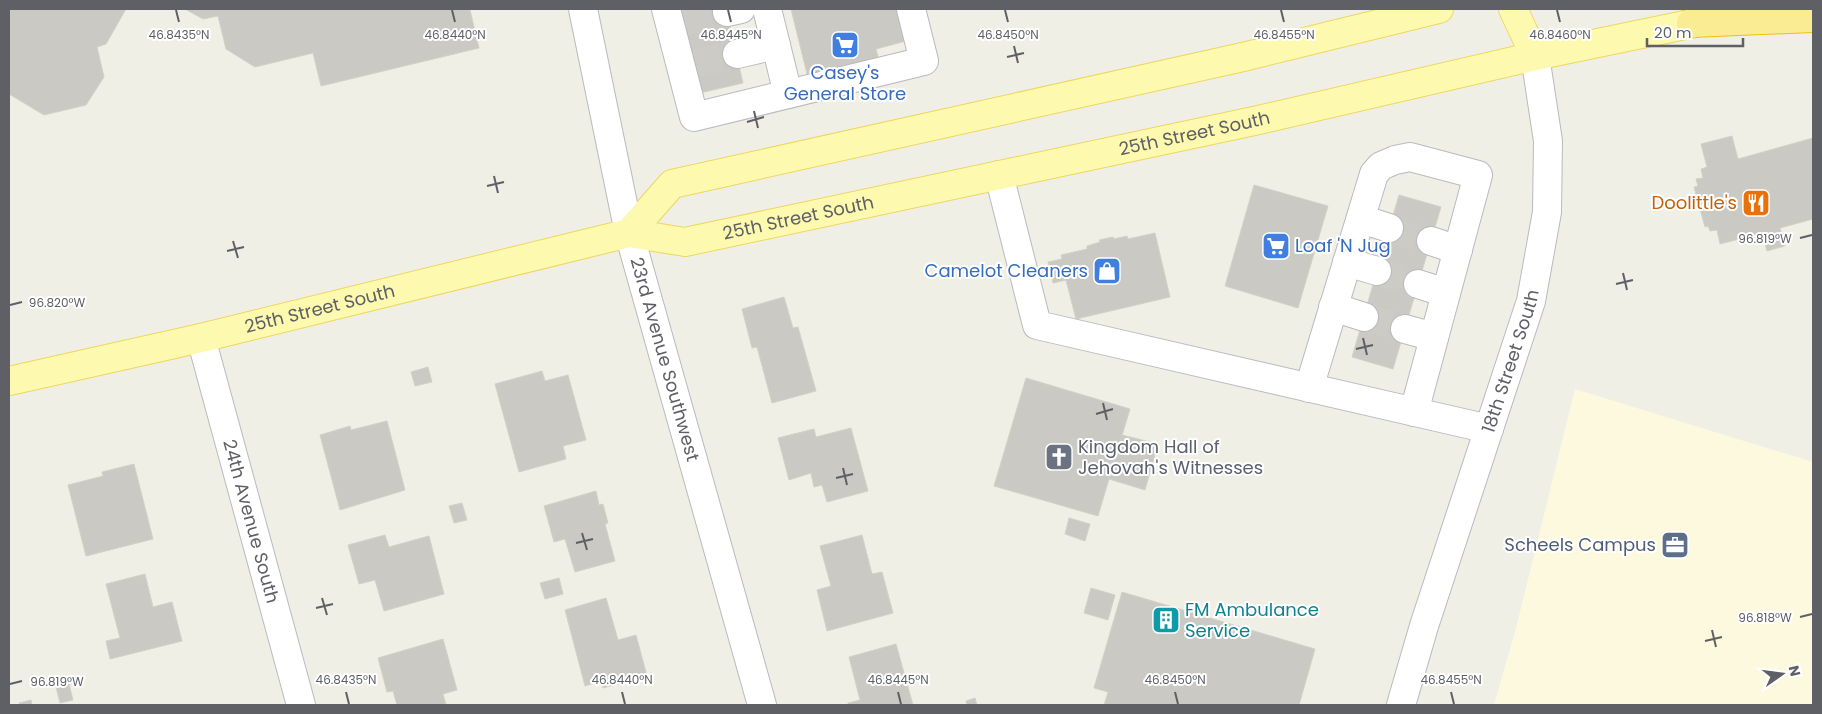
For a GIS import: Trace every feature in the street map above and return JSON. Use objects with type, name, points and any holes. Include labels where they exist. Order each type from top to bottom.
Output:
[{"type":"highway","points":[[1691,23],[1813,18]]},
{"type":"main road","points":[[629,232],[672,184],[1234,59],[1439,9]]},
{"type":"main road","name":"18th Street South","points":[[1513,9],[1535,56]]},
{"type":"main road","name":"25th Street South","points":[[9,381],[201,338],[629,232],[685,242],[1254,121],[1535,56],[1759,9]]},
{"type":"street","name":"23rd Avenue Southwest","points":[[583,9],[629,232],[762,705]]},
{"type":"street","points":[[767,9],[788,94]]},
{"type":"street","points":[[674,19],[687,65],[694,118],[924,61],[911,9]]},
{"type":"street","points":[[736,54],[776,45]]},
{"type":"street","name":"18th Street South","points":[[1400,705],[1424,626],[1531,301],[1547,212],[1548,141],[1535,56]]},
{"type":"street","points":[[1309,388],[1374,174],[1381,166],[1395,160],[1410,157],[1478,175],[1414,412]]},
{"type":"street","points":[[999,175],[1037,325],[1489,429]]},
{"type":"street","points":[[1361,219],[1390,228]]},
{"type":"street","points":[[1431,241],[1458,250]]},
{"type":"street","points":[[1347,262],[1377,271]]},
{"type":"street","points":[[1418,284],[1446,293]]},
{"type":"street","points":[[1334,308],[1364,317]]},
{"type":"street","points":[[1405,329],[1434,337]]},
{"type":"street","name":"24th Avenue South","points":[[201,338],[301,705]]},
{"type":"shaded area","name":"Scheels Campus","points":[[1575,389],[1813,462],[1813,705],[1494,705],[1516,628]]},
{"type":"building","points":[[9,9],[126,9],[106,44],[97,47],[104,77],[86,105],[44,115],[9,94]]},
{"type":"building","points":[[185,9],[467,9],[470,10],[479,48],[321,86],[313,53],[255,67],[226,49],[218,16],[203,19]]},
{"type":"building","points":[[681,9],[726,9],[743,83],[700,93]]},
{"type":"building","name":"Casey's General Store","points":[[791,9],[898,9],[906,41],[876,49],[881,69],[810,86]]},
{"type":"building","name":"Doolittle's","points":[[1732,136],[1738,159],[1813,138],[1813,219],[1780,228],[1785,246],[1767,251],[1762,233],[1720,244],[1717,230],[1710,231],[1708,226],[1705,227],[1694,187],[1698,186],[1696,179],[1703,178],[1701,169],[1707,167],[1701,144]]},
{"type":"building","name":"Loaf 'N Jug","points":[[1254,185],[1328,206],[1298,308],[1225,286]]},
{"type":"building","name":"Loaf 'N Jug","points":[[1399,195],[1441,207],[1393,369],[1352,357]]},
{"type":"building","name":"Camelot Cleaners","points":[[1155,233],[1170,297],[1076,319],[1066,280],[1053,283],[1048,262],[1062,259],[1061,255],[1087,249],[1087,246],[1100,242],[1099,240],[1127,236],[1128,239]]},
{"type":"building","points":[[784,297],[793,328],[798,327],[816,391],[772,403],[757,347],[752,348],[742,309]]},
{"type":"building","points":[[428,367],[432,382],[415,386],[411,372]]},
{"type":"building","points":[[542,371],[545,381],[568,375],[586,440],[563,446],[566,459],[519,472],[495,384]]},
{"type":"building","name":"Kingdom Hall of Jehovah's Witnesses","points":[[1026,378],[1130,409],[1098,516],[994,486]]},
{"type":"building","points":[[387,421],[405,490],[340,510],[320,435],[350,426],[351,430]]},
{"type":"building","points":[[851,428],[868,491],[827,502],[822,485],[814,487],[811,473],[789,480],[778,438],[814,429],[816,437]]},
{"type":"building","points":[[1122,435],[1158,444],[1145,490],[1109,479]]},
{"type":"building","points":[[134,464],[153,539],[86,556],[68,485],[103,476],[102,472]]},
{"type":"building","points":[[596,491],[599,505],[603,504],[608,523],[605,524],[615,561],[575,572],[565,539],[554,542],[544,506]]},
{"type":"building","points":[[462,503],[467,520],[454,523],[449,506]]},
{"type":"building","points":[[1069,518],[1090,524],[1085,541],[1065,534]]},
{"type":"building","points":[[385,535],[389,547],[429,536],[444,594],[384,611],[375,580],[359,584],[348,545]]},
{"type":"building","points":[[862,535],[872,574],[882,572],[893,613],[827,631],[817,590],[831,586],[820,546]]},
{"type":"building","points":[[145,574],[153,607],[172,602],[182,641],[110,659],[106,641],[120,638],[106,584]]},
{"type":"building","points":[[559,578],[563,594],[545,599],[540,583]]},
{"type":"building","points":[[1091,588],[1115,595],[1108,620],[1084,613]]},
{"type":"building","name":"FM Ambulance Service","points":[[1122,592],[1315,649],[1299,705],[1104,705],[1108,692],[1094,688]]},
{"type":"building","points":[[606,598],[618,640],[636,635],[647,676],[603,688],[601,681],[585,686],[565,610]]},
{"type":"building","points":[[443,639],[457,690],[443,694],[446,705],[397,705],[393,691],[387,692],[378,658]]},
{"type":"building","points":[[896,644],[913,705],[848,705],[848,703],[860,700],[849,657]]},
{"type":"building","points":[[69,684],[73,700],[60,703],[56,687]]},
{"type":"building","points":[[975,698],[977,705],[967,705],[966,701]]},
{"type":"building","points":[[31,700],[32,705],[20,705],[19,703]]},
{"type":"tunnel","points":[[684,22],[727,12]]},
{"type":"tunnel","points":[[694,64],[737,54]]},
{"type":"tunnel","points":[[1389,228],[1431,241]]},
{"type":"tunnel","points":[[1377,271],[1418,284]]},
{"type":"tunnel","points":[[1364,317],[1405,329]]},
{"type":"place","name":"Casey's General Store","points":[[845,45]]},
{"type":"place","name":"Doolittle's","points":[[1756,203]]},
{"type":"place","name":"Loaf 'N Jug","points":[[1276,246]]},
{"type":"place","name":"Camelot Cleaners","points":[[1107,271]]},
{"type":"place","name":"Kingdom Hall of Jehovah's Witnesses","points":[[1059,457]]},
{"type":"place","name":"Scheels Campus","points":[[1675,545]]},
{"type":"place","name":"FM Ambulance Service","points":[[1166,620]]}]
